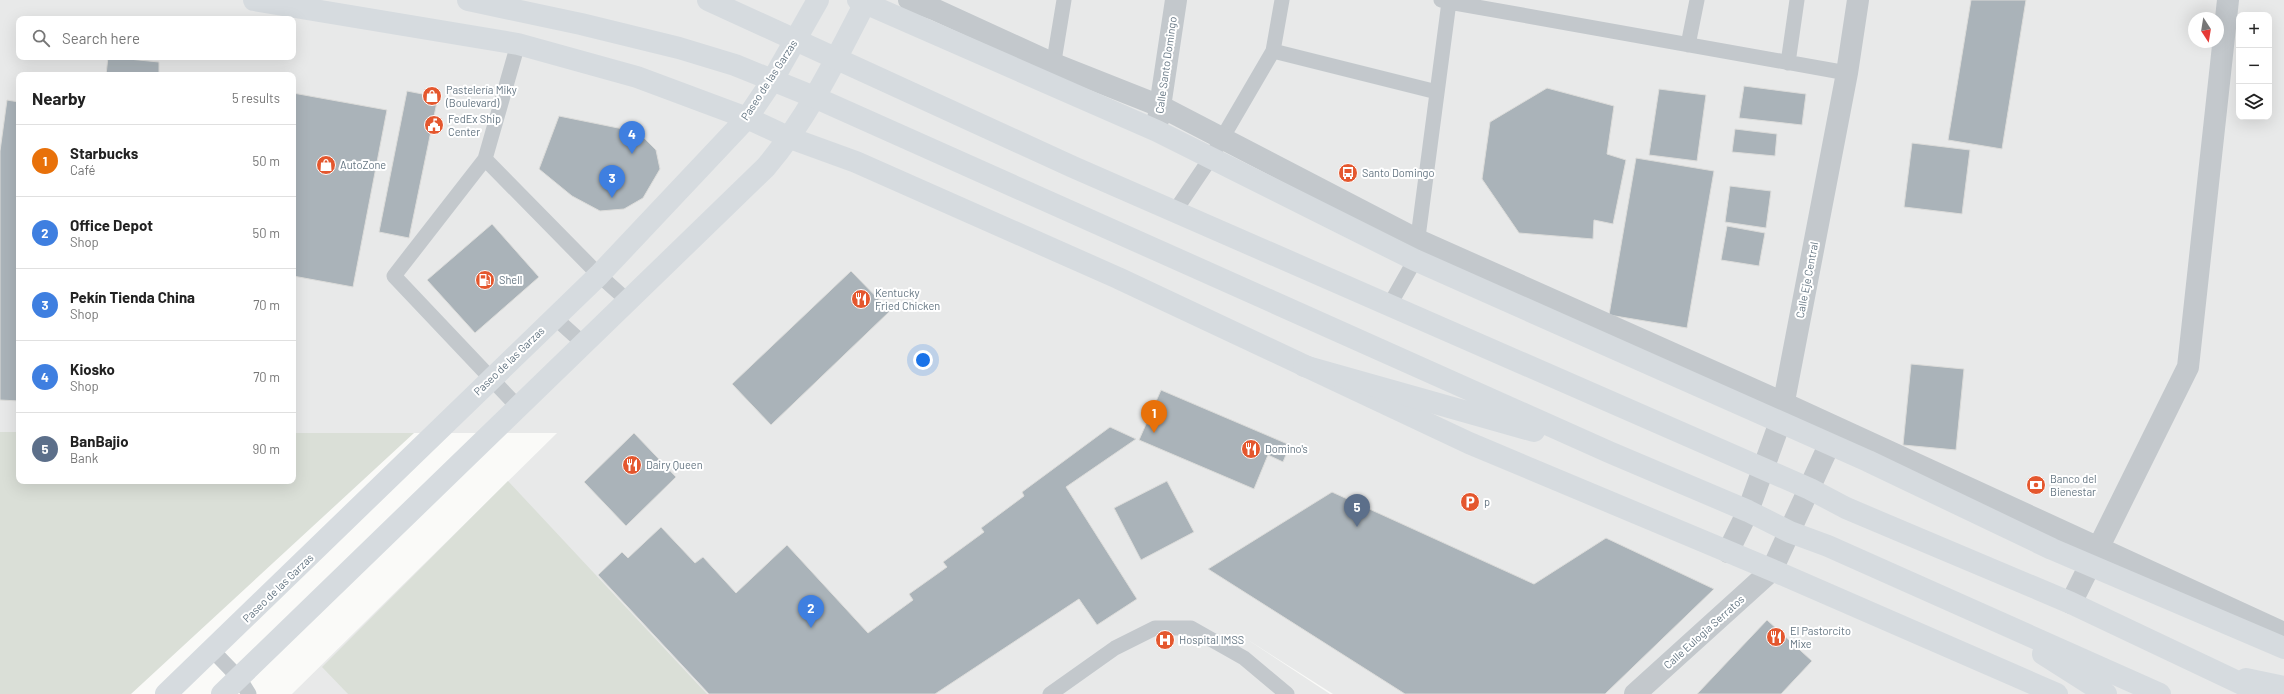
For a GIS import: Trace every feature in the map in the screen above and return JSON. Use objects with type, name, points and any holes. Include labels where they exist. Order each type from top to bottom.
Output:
[{"type":"main road","points":[[254,0],[518,44],[637,77],[747,118],[790,138],[856,162],[1098,269],[1469,443],[1772,570],[2057,694]]},
{"type":"main road","points":[[468,0],[581,24],[679,48],[735,65],[814,97],[1608,452],[1748,511],[1790,532],[1828,546],[2160,694]]},
{"type":"main road","points":[[708,0],[836,59],[1389,306],[1810,489],[1846,508],[2071,603],[2217,674],[2263,694]]},
{"type":"main road","name":"Paseo de las Garzas","points":[[166,694],[213,651],[491,378],[599,275],[747,118],[772,81],[818,0]]},
{"type":"main road","points":[[222,694],[244,686],[519,408],[766,167],[790,138],[836,59],[861,1],[1052,74],[1210,159],[1782,413],[1829,445],[2095,557],[2284,648]]},
{"type":"main road","points":[[1304,366],[1608,452]]},
{"type":"main road","points":[[1982,615],[2106,694]]},
{"type":"main road","points":[[2217,674],[2284,687]]},
{"type":"street","points":[[909,0],[936,10],[1052,74],[1160,106],[1222,138],[1417,250]]},
{"type":"street","name":"Calle Santo Domingo","points":[[1157,131],[1176,0]]},
{"type":"street","name":"Calle Eje Central","points":[[1728,552],[1748,511],[1782,413],[1847,73],[1858,0]]},
{"type":"street","points":[[2071,603],[2188,367],[2228,0]]},
{"type":"street","points":[[1782,413],[2095,557],[2284,633]]},
{"type":"street","points":[[1772,570],[1829,445]]},
{"type":"street","name":"Calle Eulogia Serratos","points":[[1635,694],[1772,570]]},
{"type":"lane","points":[[1052,74],[1064,0]]},
{"type":"lane","points":[[1175,211],[1210,159],[1273,51],[1282,0]]},
{"type":"lane","points":[[1688,45],[1697,0]]},
{"type":"lane","points":[[1788,63],[1797,0]]},
{"type":"lane","points":[[1389,306],[1417,250],[1437,92],[1445,1],[1847,73]]},
{"type":"lane","points":[[518,44],[485,159],[394,276],[519,408]]},
{"type":"lane","points":[[1273,51],[1437,92]]},
{"type":"lane","points":[[485,159],[599,275],[629,302]]},
{"type":"lane","points":[[554,317],[585,345]]},
{"type":"lane","points":[[1050,694],[1115,648],[1155,628],[1191,628],[1244,658],[1287,694]]},
{"type":"lane","points":[[213,651],[244,686]]},
{"type":"shaded area","points":[[0,0],[2284,0],[2284,694],[1333,694],[1245,638],[1330,694],[292,694],[557,433],[296,433],[296,72],[16,72],[16,432],[0,432]]},
{"type":"shaded area","points":[[0,432],[16,432],[16,484],[296,484],[296,433],[414,433],[131,694],[0,694]]},
{"type":"shaded area","points":[[508,481],[707,694],[348,694],[322,667]]},
{"type":"building","points":[[1971,0],[2026,0],[2002,149],[1948,140]]},
{"type":"building","points":[[108,60],[139,60],[159,62],[159,72],[106,72]]},
{"type":"building","points":[[1744,86],[1806,94],[1802,125],[1739,118]]},
{"type":"building","points":[[1547,88],[1614,106],[1607,154],[1626,160],[1613,224],[1594,220],[1593,239],[1519,233],[1482,179],[1490,122]]},
{"type":"building","points":[[1659,89],[1706,95],[1697,161],[1649,155]]},
{"type":"building","points":[[407,91],[438,97],[409,238],[379,232]]},
{"type":"building","points":[[296,94],[387,110],[353,287],[296,277]]},
{"type":"building","points":[[7,100],[16,102],[16,401],[0,400],[0,151]]},
{"type":"building","points":[[559,116],[638,132],[656,150],[660,169],[643,198],[624,209],[600,211],[572,196],[539,169]]},
{"type":"building","points":[[1735,129],[1777,134],[1775,156],[1732,152]]},
{"type":"building","points":[[1912,143],[1970,150],[1962,214],[1904,207]]},
{"type":"building","points":[[1636,158],[1714,171],[1687,328],[1609,315]]},
{"type":"building","points":[[1730,186],[1771,191],[1766,228],[1725,222]]},
{"type":"building","points":[[492,224],[539,277],[475,333],[427,280]]},
{"type":"building","points":[[1727,226],[1765,233],[1759,266],[1721,260]]},
{"type":"building","points":[[851,271],[890,311],[771,425],[732,384]]},
{"type":"building","points":[[1911,364],[1964,369],[1956,450],[1903,445]]},
{"type":"building","points":[[1161,390],[1290,445],[1283,462],[1268,455],[1254,489],[1139,440]]},
{"type":"building","points":[[1110,427],[1136,439],[1066,487],[1137,599],[1097,625],[1079,599],[935,694],[709,694],[598,575],[622,552],[628,558],[661,527],[695,563],[703,557],[736,593],[787,545],[868,633],[913,600],[909,594],[947,567],[943,562],[984,532],[981,528],[1024,496],[1022,492]]},
{"type":"building","points":[[634,433],[676,477],[626,526],[584,482]]},
{"type":"building","points":[[1167,481],[1194,532],[1141,560],[1114,508]]},
{"type":"building","points":[[1332,492],[1534,584],[1606,538],[1714,589],[1605,694],[1405,694],[1208,569]]},
{"type":"building","points":[[1767,620],[1812,661],[1781,694],[1697,694]]},
{"type":"place","name":"Pastelería Miky (Boulevard)","points":[[432,96]]},
{"type":"place","name":"FedEx Ship Center","points":[[434,125]]},
{"type":"place","name":"Kiosko","points":[[632,154]]},
{"type":"place","name":"AutoZone","points":[[326,165]]},
{"type":"place","name":"Santo Domingo","points":[[1348,173]]},
{"type":"place","name":"Pekín Tienda China","points":[[612,198]]},
{"type":"place","name":"Shell","points":[[485,280]]},
{"type":"place","name":"Kentucky Fried Chicken","points":[[861,299]]},
{"type":"place","name":"Starbucks","points":[[1154,433]]},
{"type":"place","name":"Domino's","points":[[1251,449]]},
{"type":"place","name":"Dairy Queen","points":[[632,465]]},
{"type":"place","name":"Banco del Bienestar","points":[[2036,485]]},
{"type":"place","name":"p","points":[[1470,502]]},
{"type":"place","name":"BanBajio","points":[[1357,527]]},
{"type":"place","name":"Office Depot","points":[[811,628]]},
{"type":"place","name":"El Pastorcito Mixe","points":[[1776,637]]},
{"type":"place","name":"Hospital IMSS","points":[[1165,640]]}]
